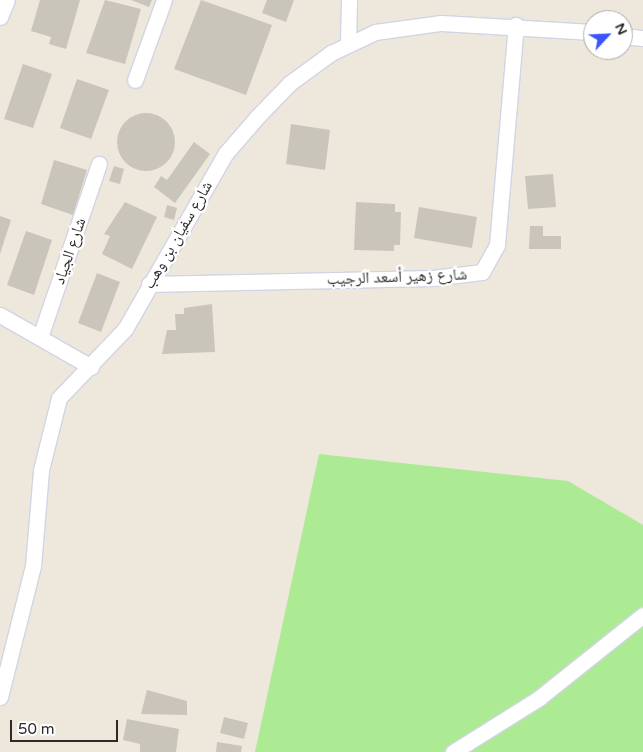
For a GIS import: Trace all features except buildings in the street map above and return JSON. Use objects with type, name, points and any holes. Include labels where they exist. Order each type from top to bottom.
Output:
[{"type":"street","points":[[0,17],[7,0]]},
{"type":"street","points":[[136,80],[164,0]]},
{"type":"street","points":[[348,42],[349,0]]},
{"type":"street","name":"شارع سفيان بن وهب","points":[[0,697],[33,566],[49,434],[59,398],[91,367],[125,329],[149,284],[226,153],[290,83],[348,42],[400,27],[516,25],[583,31]]},
{"type":"street","name":"شارع زهير أسعد الرجيب","points":[[149,284],[432,278],[482,272],[497,245],[516,25]]},
{"type":"street","name":"شارع الجياد","points":[[40,337],[99,164]]},
{"type":"street","points":[[3,320],[40,337],[91,367]]},
{"type":"street","points":[[453,752],[539,698],[643,615]]},
{"type":"green space","points":[[319,454],[568,481],[643,525],[643,752],[255,752]]}]
